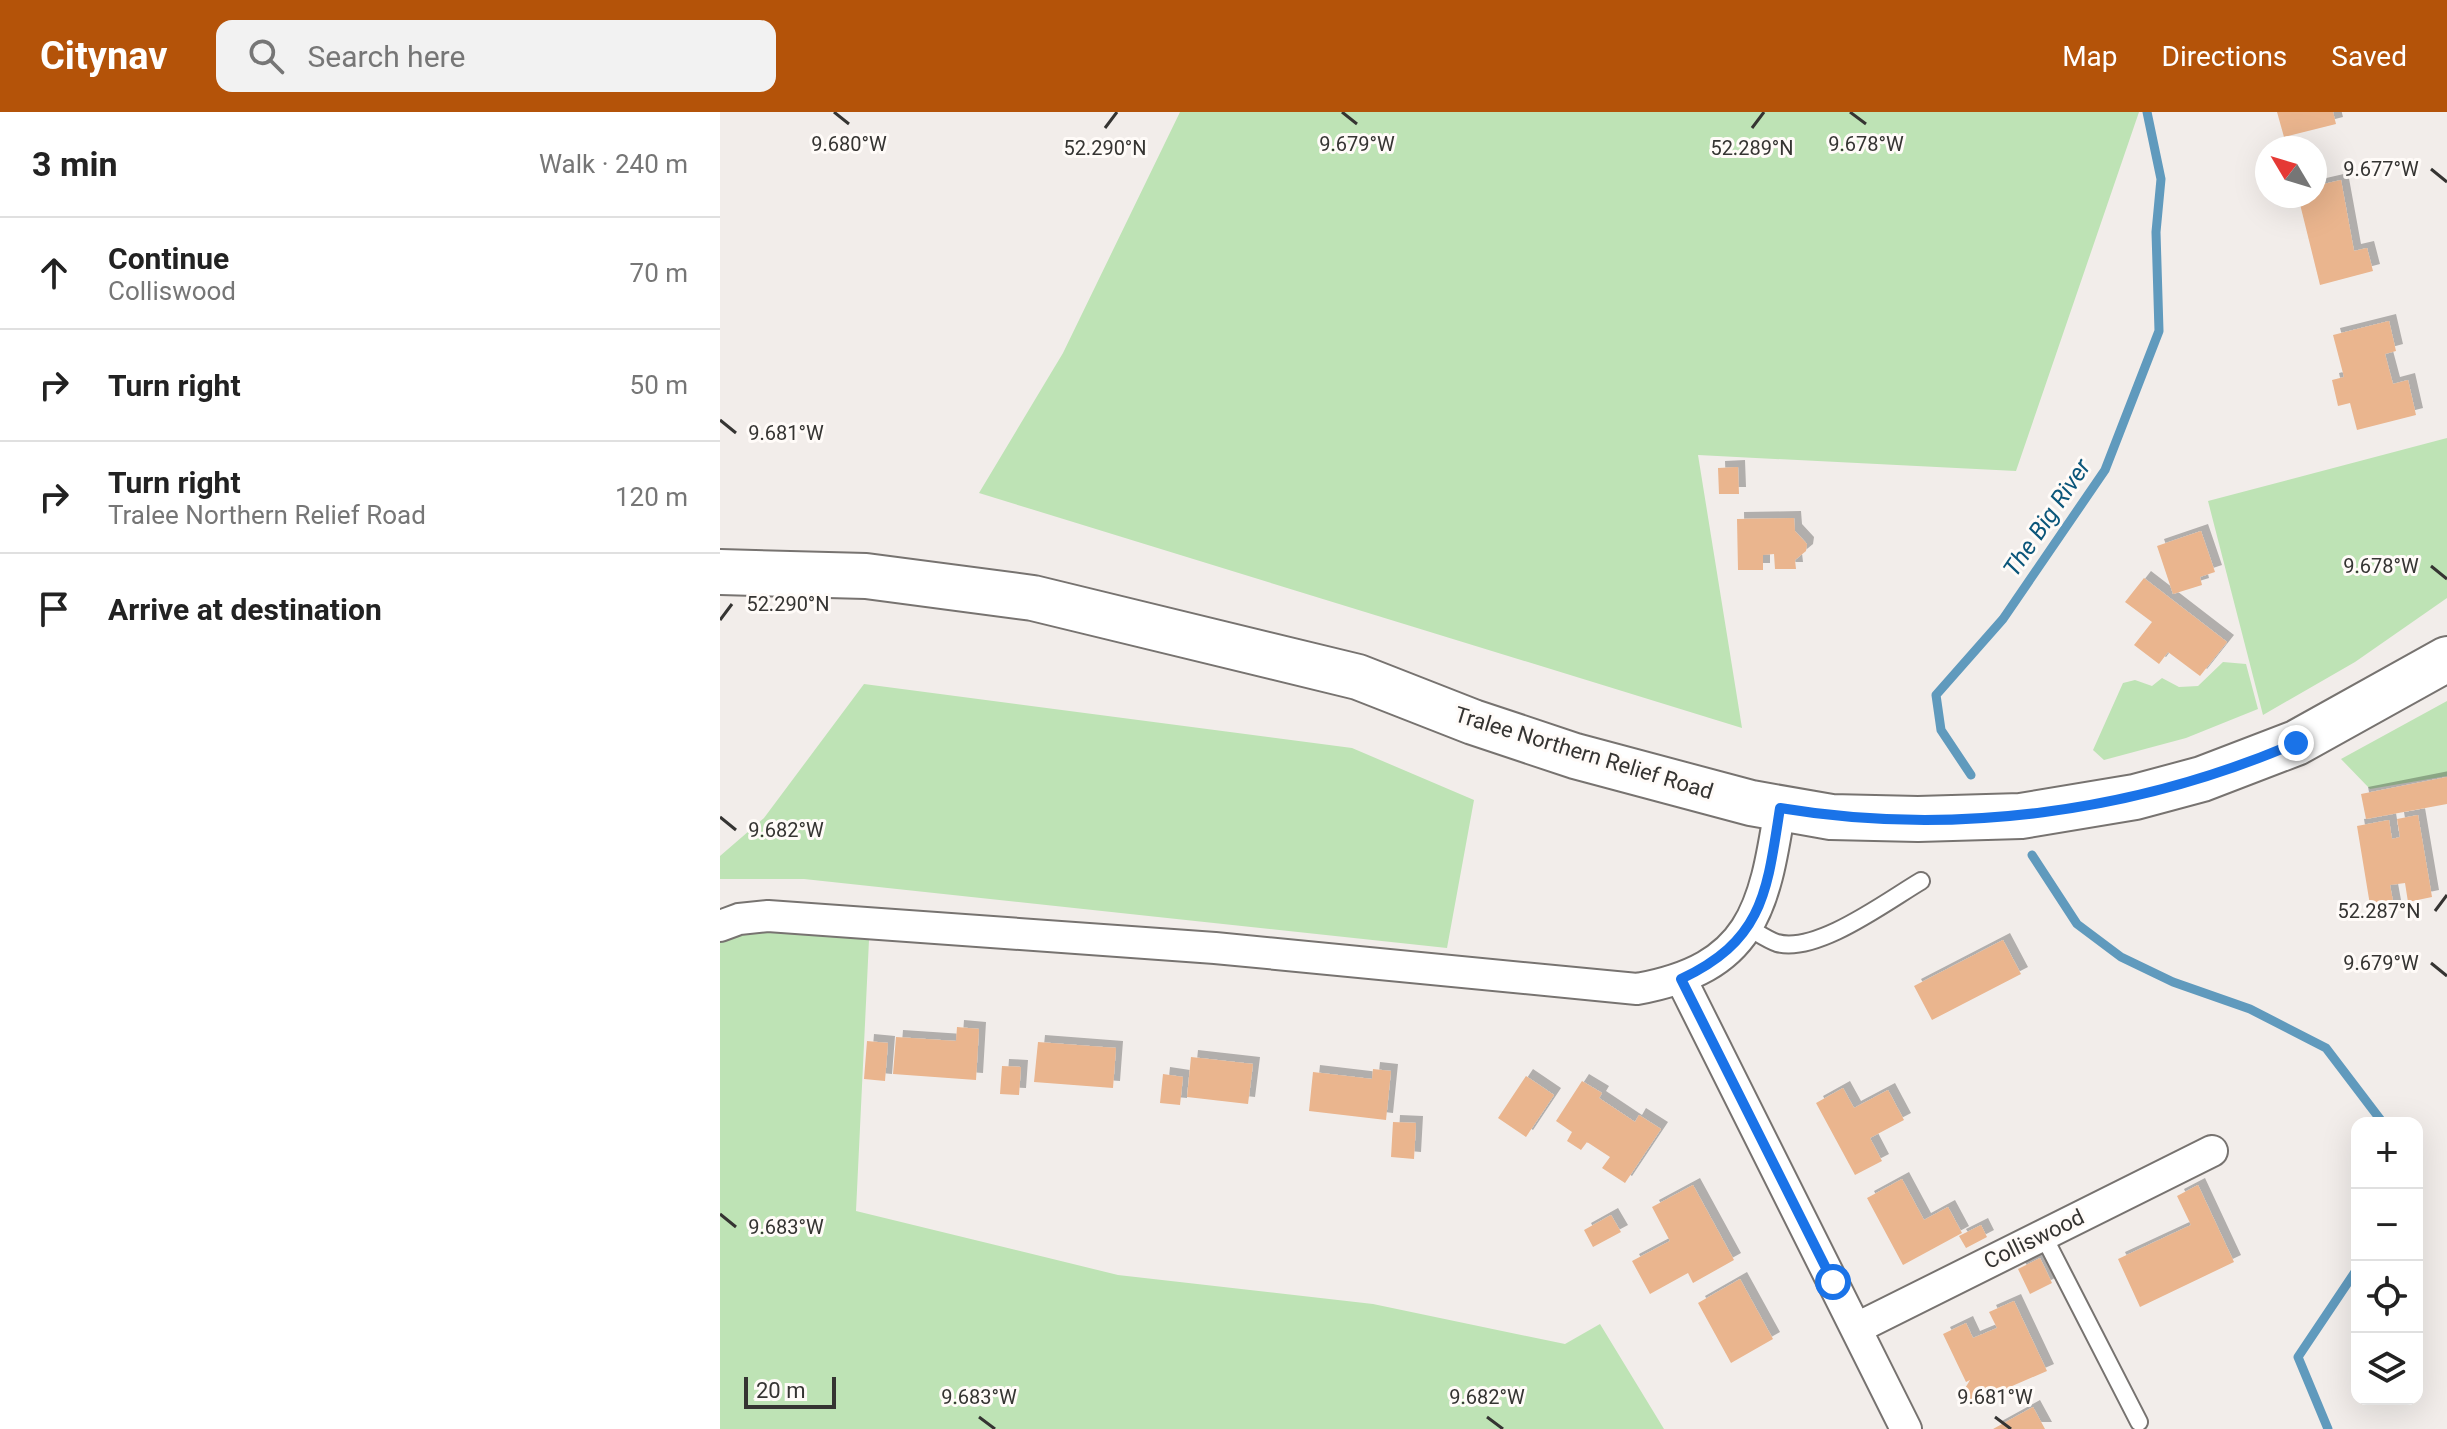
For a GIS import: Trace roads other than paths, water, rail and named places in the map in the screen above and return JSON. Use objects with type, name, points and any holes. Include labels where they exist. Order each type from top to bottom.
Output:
[{"type":"street","name":"Tralee Northern Relief Road","points":[[720,572],[866,576],[1033,598],[1358,677],[1473,722],[1575,756],[1780,808],[1831,817],[1918,819],[2021,816],[2135,797],[2202,779],[2296,743],[2442,659]]},
{"type":"street","points":[[720,926],[739,919],[768,916],[1215,948],[1637,989],[1681,979],[1722,955],[1749,928],[1762,901],[1772,863],[1780,808]]},
{"type":"street","points":[[1681,979],[1757,1138],[1857,1328],[1906,1429]]},
{"type":"street","name":"Colliswood","points":[[1857,1328],[2212,1151]]},
{"type":"lane","points":[[1749,928],[1778,943],[1803,944],[1829,934],[1921,881]]},
{"type":"lane","points":[[2043,1235],[2139,1422]]},
{"type":"waterway","name":"The Big River","points":[[1971,775],[1941,730],[1936,695],[2003,619],[2105,470],[2159,331],[2156,232],[2161,179],[2147,112]]},
{"type":"waterway","name":"The Big River","points":[[2032,855],[2077,924],[2121,957],[2173,982],[2250,1009],[2326,1048],[2378,1117]]},
{"type":"waterway","name":"The Big River","points":[[2328,1429],[2298,1357],[2351,1278]]}]
